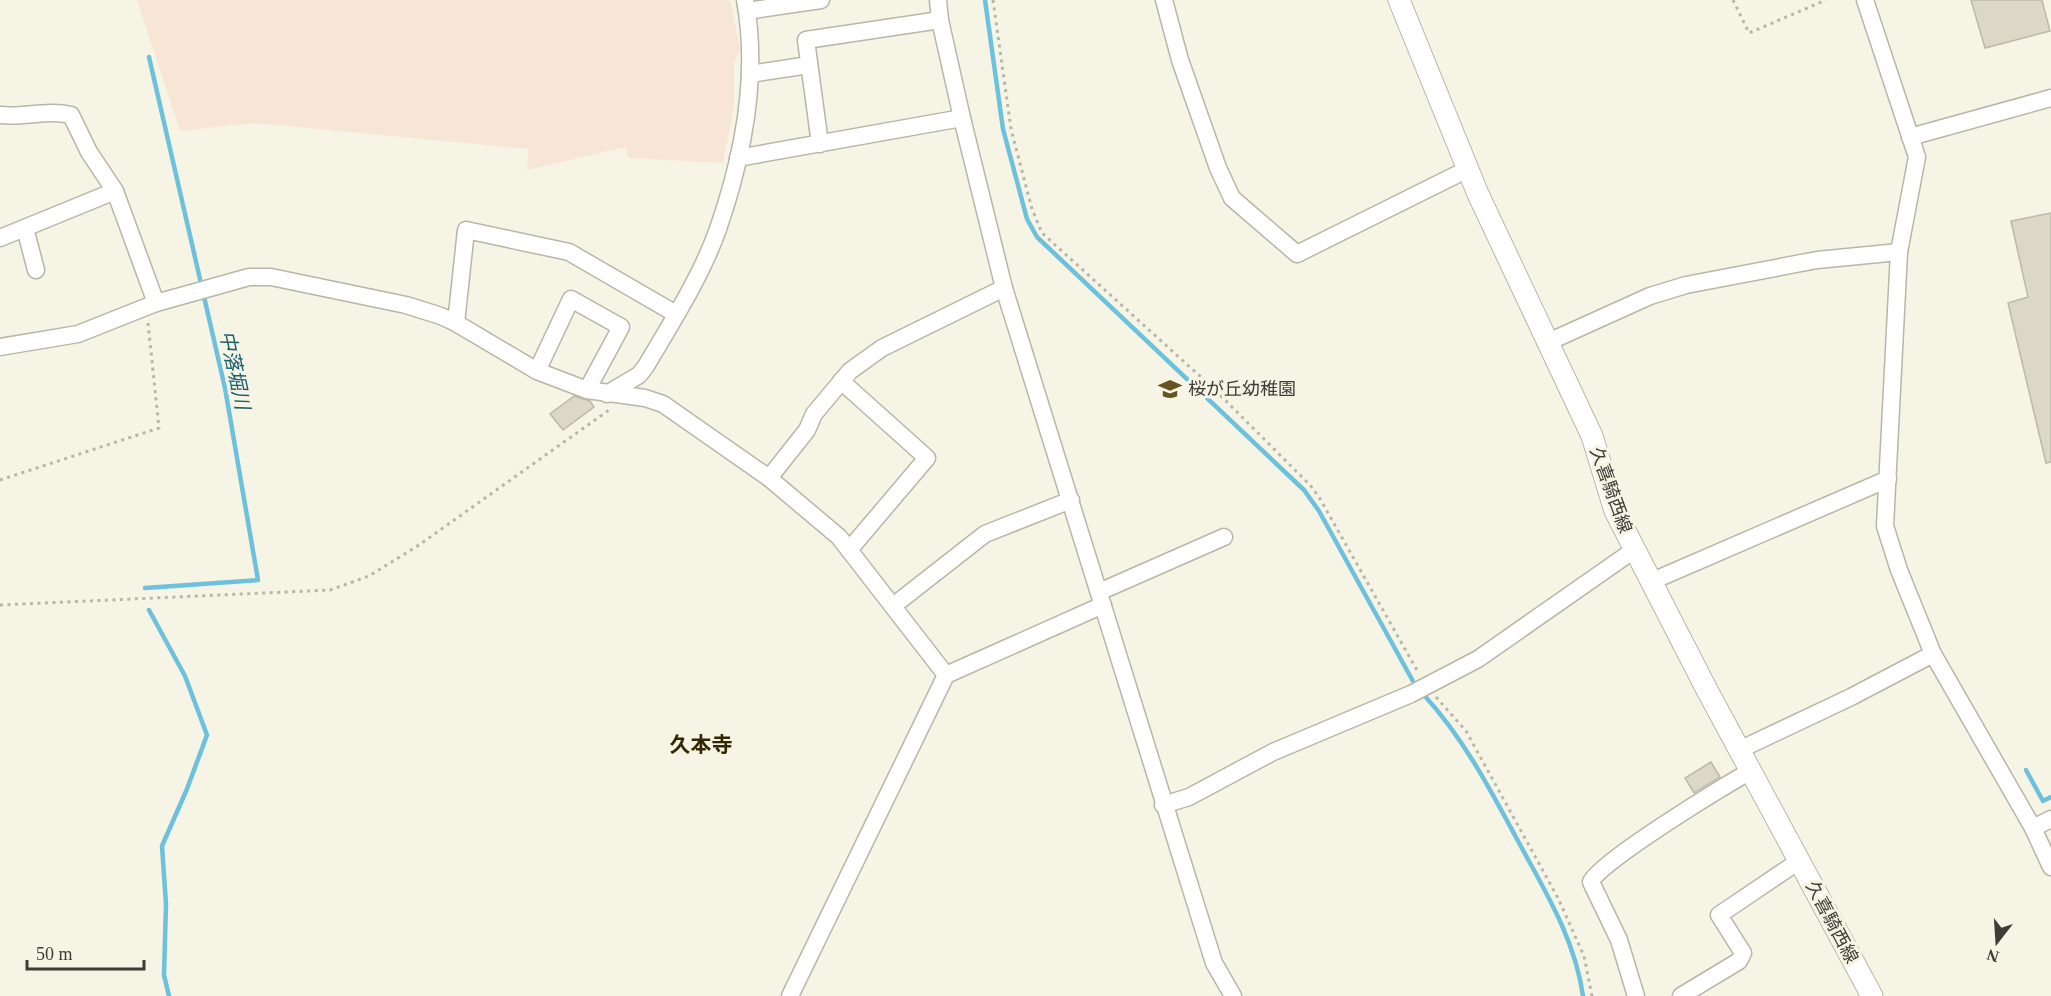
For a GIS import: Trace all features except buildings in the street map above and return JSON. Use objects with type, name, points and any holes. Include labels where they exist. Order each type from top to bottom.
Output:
[{"type":"main road","name":"久喜騎西線","points":[[1399,0],[1468,169],[1546,343],[1592,436],[1615,511],[1739,750],[1872,996]]},
{"type":"street","points":[[607,394],[639,375],[676,314],[717,230],[738,158],[747,114],[750,74],[746,5],[821,0]]},
{"type":"street","points":[[938,0],[940,20],[962,118],[1004,288],[1214,963],[1233,996]]},
{"type":"street","points":[[1164,0],[1180,60],[1218,168],[1233,198],[1297,254],[1468,169]]},
{"type":"street","points":[[1865,0],[1917,157],[1899,252],[1885,526],[1899,570],[1933,654],[2033,828],[2051,867]]},
{"type":"street","points":[[820,144],[806,40],[940,20]]},
{"type":"street","points":[[750,74],[810,65]]},
{"type":"street","points":[[1910,137],[2051,98]]},
{"type":"street","points":[[0,115],[27,116],[54,111],[71,116],[89,152],[114,191],[151,304]]},
{"type":"street","points":[[738,158],[962,118]]},
{"type":"street","points":[[0,238],[114,191]]},
{"type":"street","points":[[25,228],[36,270]]},
{"type":"street","points":[[456,323],[466,230],[569,252],[676,314]]},
{"type":"street","points":[[1546,343],[1650,296],[1686,285],[1817,260],[1899,252]]},
{"type":"street","points":[[0,347],[78,334],[151,304],[249,277],[271,277],[406,305],[456,323],[537,371],[587,390],[645,398],[663,404],[769,478],[839,537],[946,675]]},
{"type":"street","points":[[769,478],[788,457],[807,430],[814,414],[841,381],[882,348],[1004,288]]},
{"type":"street","points":[[537,371],[571,299],[621,327],[587,390]]},
{"type":"street","points":[[841,381],[927,458],[849,550]]},
{"type":"street","points":[[1650,582],[1888,479]]},
{"type":"street","points":[[893,606],[985,534],[1071,500]]},
{"type":"street","points":[[790,996],[946,675],[1224,537]]},
{"type":"street","points":[[1163,805],[1189,797],[1273,752],[1426,685],[1478,659],[1634,550]]},
{"type":"street","points":[[1739,750],[1851,697],[1933,654]]},
{"type":"street","points":[[1636,996],[1619,940],[1591,882],[1593,876],[1618,856],[1751,771]]},
{"type":"street","points":[[2033,828],[2051,819]]},
{"type":"street","points":[[1680,996],[1739,961],[1743,953],[1719,915],[1799,861]]},
{"type":"path","points":[[993,0],[1011,129],[1032,209],[1042,232],[1212,387],[1320,496],[1426,685],[1466,731],[1558,898],[1584,956],[1592,996]]},
{"type":"path","points":[[1734,0],[1749,33],[1826,0]]},
{"type":"path","points":[[0,480],[159,428],[151,304]]},
{"type":"path","points":[[0,605],[330,590],[369,576],[419,545],[628,396]]},
{"type":"shaded area","points":[[137,0],[730,0],[740,49],[734,64],[734,106],[723,163],[628,158],[626,147],[527,170],[528,149],[255,123],[180,131]]},
{"type":"waterway","points":[[985,0],[1003,129],[1027,219],[1037,237],[1304,490],[1319,511],[1414,683]]},
{"type":"waterway","name":"中落堀川","points":[[145,588],[258,580],[225,388],[149,57]]},
{"type":"waterway","name":"中落堀川","points":[[149,610],[185,676],[207,735],[162,846],[166,904],[164,975],[169,996]]},
{"type":"waterway","points":[[1424,695],[1452,729],[1476,765],[1548,897],[1566,935],[1583,996]]},
{"type":"waterway","points":[[2026,770],[2043,801],[2051,797]]},
{"type":"place","name":"桜が丘幼稚園","points":[[1170,389]]},
{"type":"district","name":"久本寺","points":[[701,745]]}]
